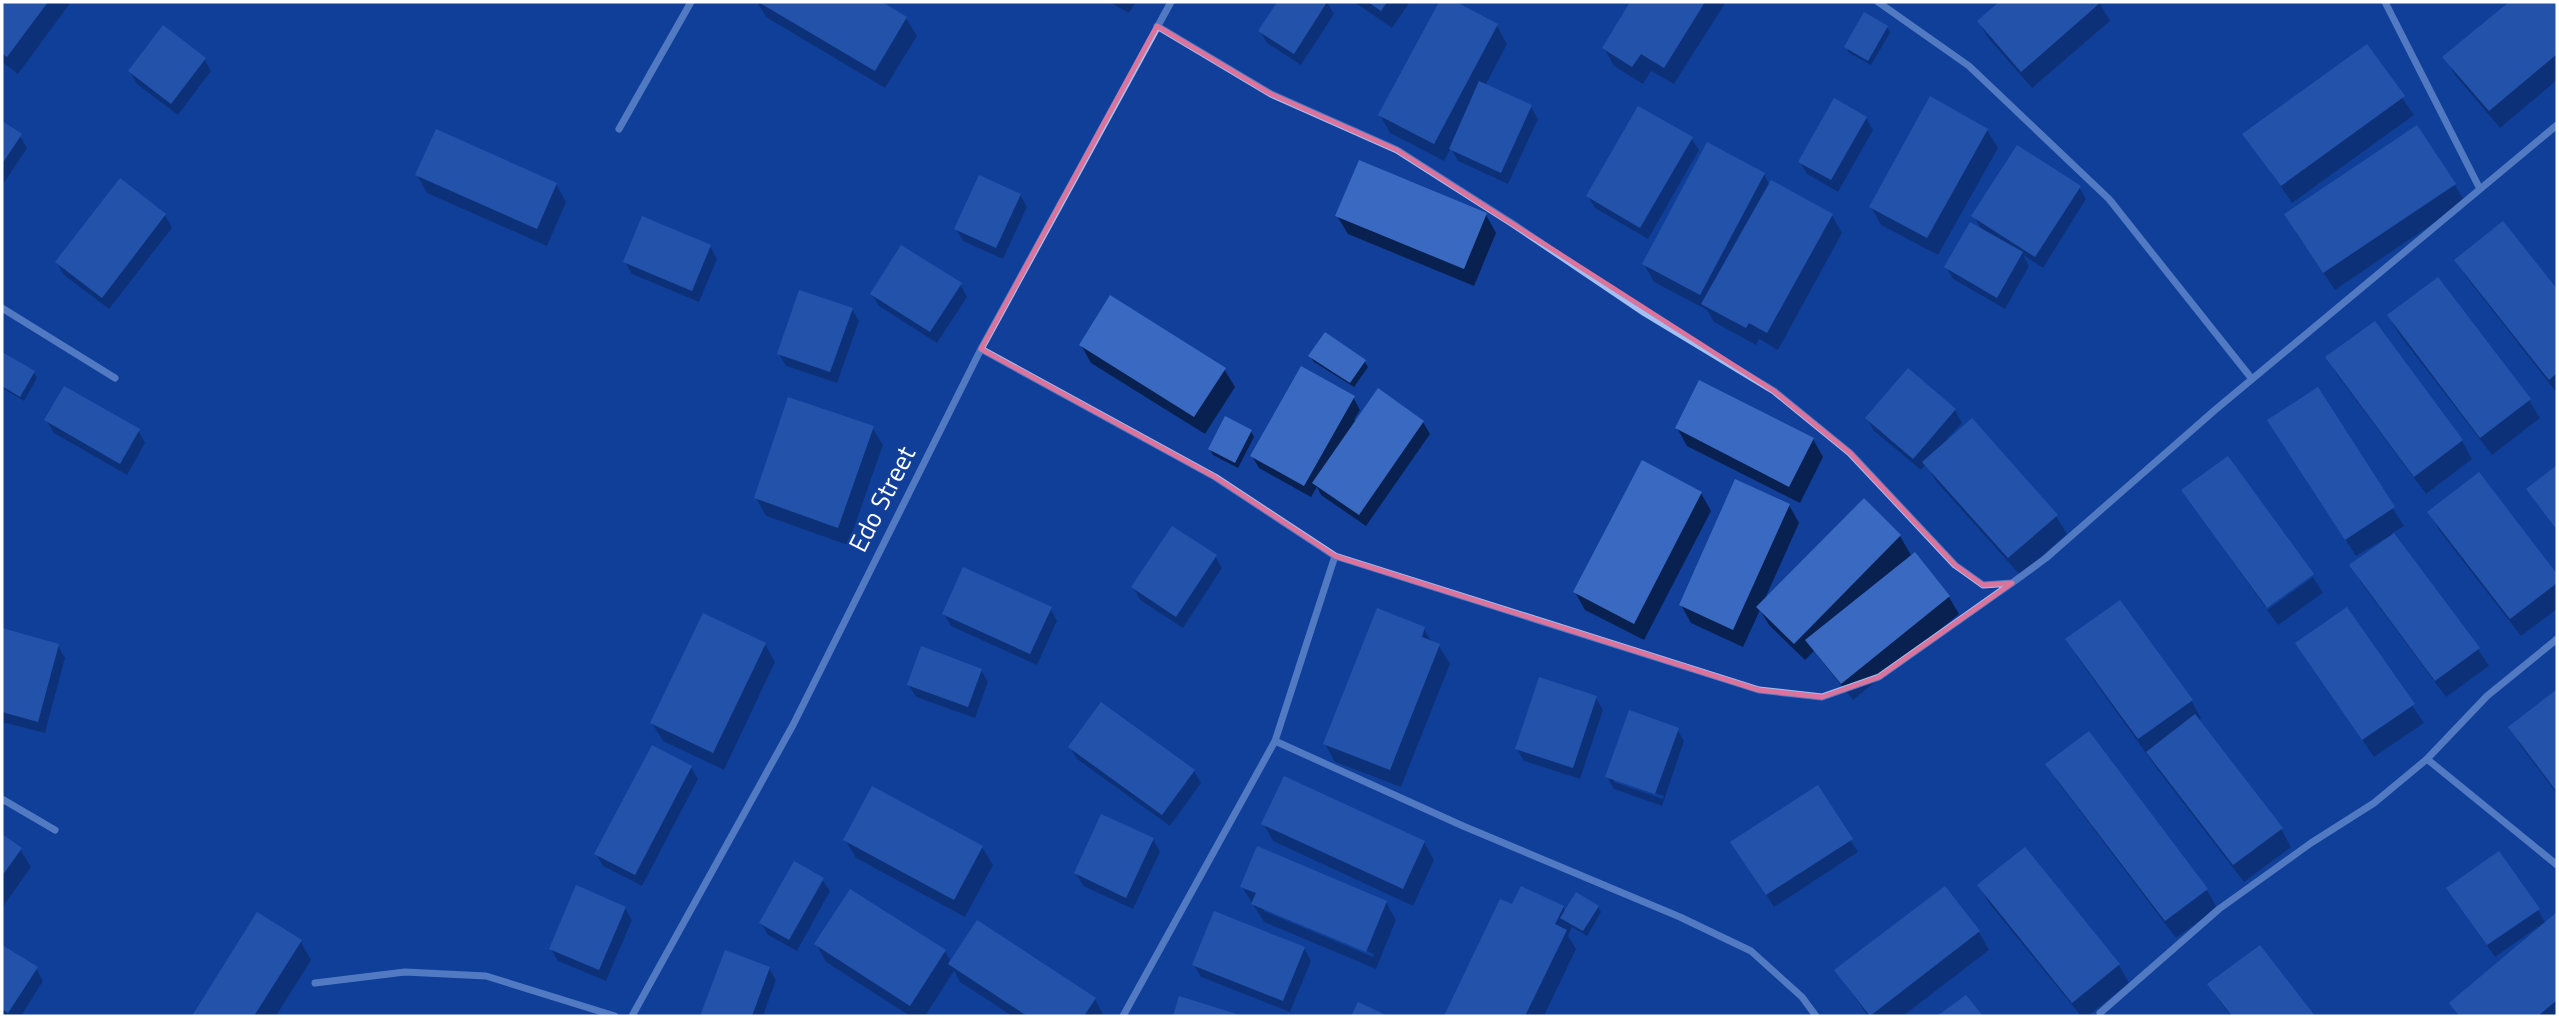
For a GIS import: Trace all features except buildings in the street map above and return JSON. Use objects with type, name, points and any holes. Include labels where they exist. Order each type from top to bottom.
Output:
[{"type":"street","points":[[620,129],[691,2]]},
{"type":"street","name":"Edo Street","points":[[632,1016],[793,725],[981,349],[1171,2]]},
{"type":"street","points":[[1878,2],[1969,65],[2109,199],[2252,379]]},
{"type":"street","points":[[2385,2],[2480,189]]},
{"type":"street","points":[[1157,26],[1271,94],[1397,150],[1645,313],[1774,391],[1850,453],[1955,565],[1983,585],[2012,583]]},
{"type":"street","points":[[981,349],[1215,477],[1335,556],[1759,690],[1822,697],[1879,677],[2046,558],[2252,379],[2557,125]]},
{"type":"street","points":[[2,308],[116,378]]},
{"type":"street","points":[[1123,1016],[1275,741],[1335,556]]},
{"type":"street","points":[[2100,1013],[2219,909],[2311,843],[2374,803],[2427,759],[2487,696],[2557,639]]},
{"type":"street","points":[[1275,741],[1463,826],[1680,917],[1751,951],[1802,997],[1816,1016]]},
{"type":"street","points":[[2427,759],[2557,865]]},
{"type":"street","points":[[2,799],[55,830]]},
{"type":"street","points":[[315,983],[405,972],[486,976],[615,1016]]},
{"type":"highlighted area","points":[[1157,26],[1271,94],[1397,150],[1774,391],[1850,453],[1955,565],[1983,585],[2012,583],[1879,677],[1822,697],[1759,690],[1335,556],[1215,477],[981,349]]}]
